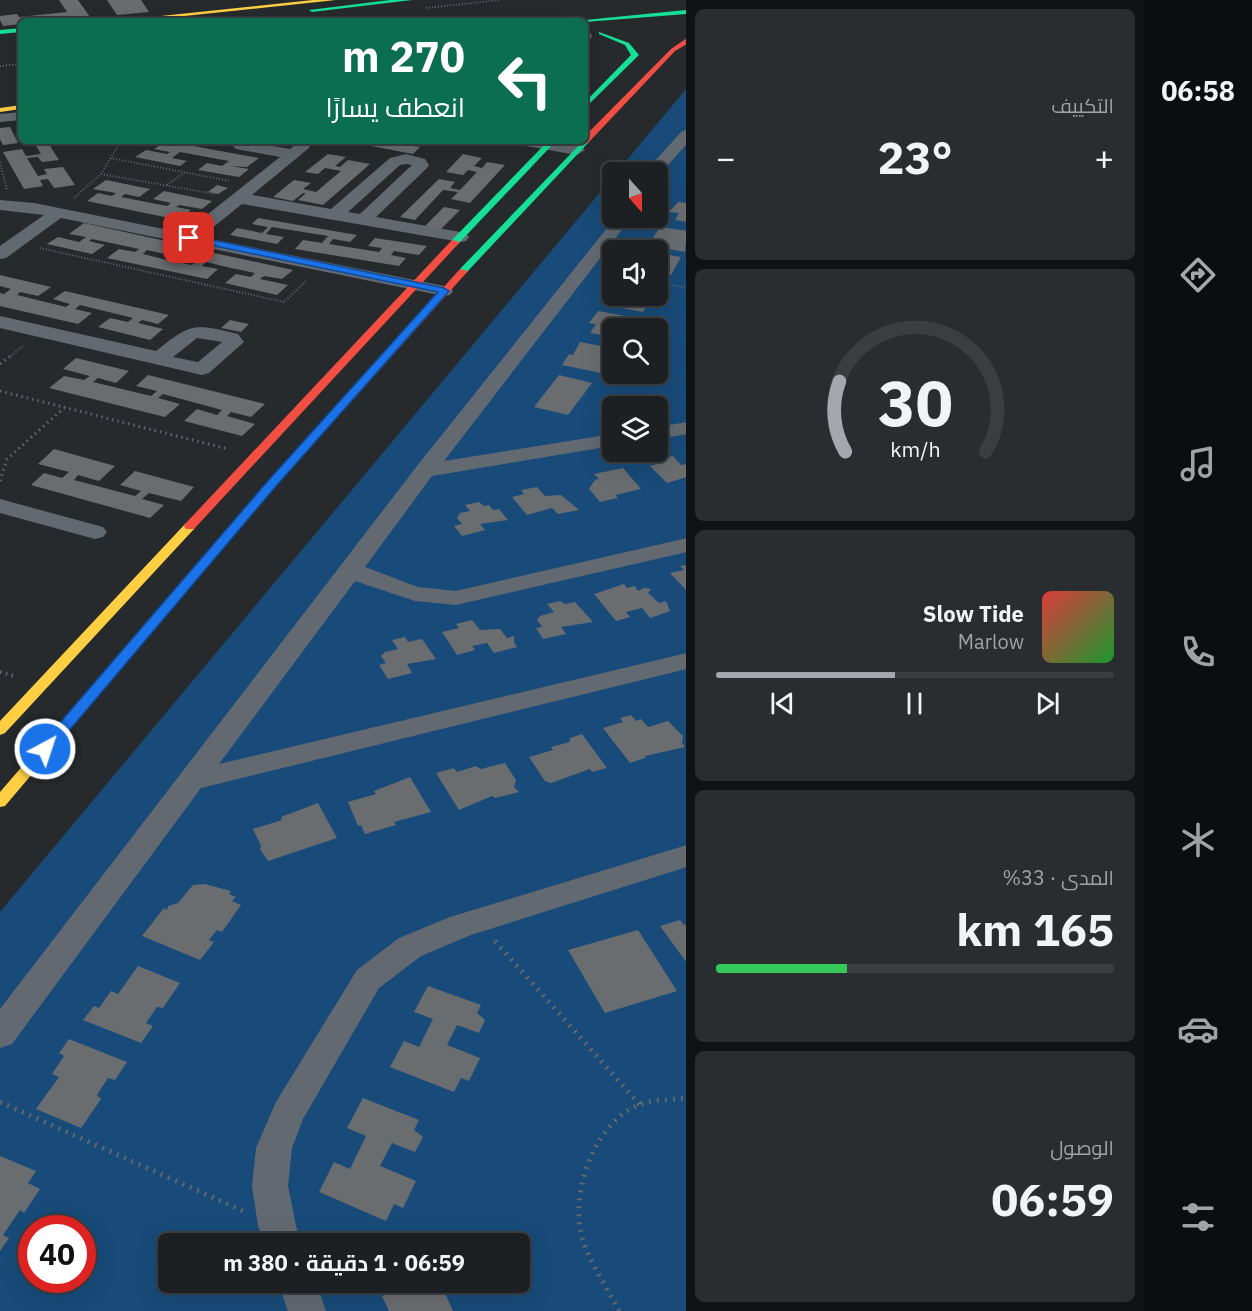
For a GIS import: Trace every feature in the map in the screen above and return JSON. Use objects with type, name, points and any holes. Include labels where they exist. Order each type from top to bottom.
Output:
[{"type":"street","points":[[147,18],[333,0]]},
{"type":"street","points":[[232,18],[409,0]]},
{"type":"street","points":[[588,20],[686,12]]},
{"type":"street","points":[[588,35],[686,26]]},
{"type":"street","points":[[0,32],[18,30]]},
{"type":"street","points":[[601,33],[627,44],[635,55]]},
{"type":"street","points":[[0,41],[18,39]]},
{"type":"street","points":[[588,136],[686,41]]},
{"type":"street","points":[[588,103],[635,55],[667,57]]},
{"type":"street","points":[[0,110],[18,107]]},
{"type":"street","points":[[0,118],[18,116]]},
{"type":"street","points":[[663,162],[683,141]]},
{"type":"street","points":[[239,144],[292,154]]},
{"type":"street","points":[[189,238],[304,144]]},
{"type":"street","points":[[0,730],[414,285],[549,144]]},
{"type":"street","points":[[0,802],[272,484],[444,291],[580,144]]},
{"type":"street","points":[[335,215],[399,160],[420,162],[421,165],[364,220]]},
{"type":"street","points":[[371,183],[397,187]]},
{"type":"street","points":[[238,198],[460,237]]},
{"type":"street","points":[[5,205],[189,238],[444,291]]},
{"type":"street","points":[[0,254],[58,213]]},
{"type":"street","points":[[0,1034],[424,471],[615,228]]},
{"type":"street","points":[[0,322],[160,358]]},
{"type":"street","points":[[668,431],[686,428]]},
{"type":"street","points":[[424,471],[602,442]]},
{"type":"street","points":[[0,506],[95,532]]},
{"type":"street","points":[[350,570],[426,598],[456,598],[686,545]]},
{"type":"street","points":[[191,781],[686,661]]},
{"type":"street","points":[[280,1233],[270,1186],[274,1148],[288,1113],[368,980],[410,946],[478,921],[686,856]]},
{"type":"street","points":[[301,1293],[307,1311]]},
{"type":"path","points":[[0,66],[18,63]]},
{"type":"path","points":[[58,213],[101,174],[119,144]]},
{"type":"path","points":[[110,158],[254,185]]},
{"type":"path","points":[[0,162],[5,205]]},
{"type":"path","points":[[167,185],[185,172]]},
{"type":"path","points":[[101,174],[238,198]]},
{"type":"path","points":[[15,243],[284,302],[320,265]]},
{"type":"path","points":[[668,284],[686,288]]},
{"type":"path","points":[[0,391],[255,456]]},
{"type":"path","points":[[0,481],[7,459],[65,408]]},
{"type":"path","points":[[478,921],[640,1105]]},
{"type":"path","points":[[619,1311],[580,1230],[578,1204],[585,1175],[600,1139],[622,1116],[640,1105],[686,1098]]},
{"type":"path","points":[[0,1102],[276,1233]]},
{"type":"shaded area","points":[[686,89],[686,1311],[0,1311],[0,912],[602,190],[602,228],[668,228],[668,162],[625,162]]},
{"type":"building","points":[[59,0],[78,0],[90,17],[18,18],[18,24],[3,26],[0,20],[0,16],[17,14],[19,17],[67,12]]},
{"type":"building","points":[[107,0],[141,0],[149,12],[117,15]]},
{"type":"building","points":[[10,127],[18,143],[3,145],[0,139],[0,128]]},
{"type":"building","points":[[35,144],[49,144],[59,160],[42,162],[38,157],[27,158],[38,176],[47,174],[44,169],[63,167],[75,185],[54,188],[48,179],[40,180],[43,186],[24,189],[3,152],[22,149],[26,156],[41,154]]},
{"type":"building","points":[[162,144],[182,144],[259,158],[247,167],[230,166],[249,169],[239,177],[198,170],[207,163],[222,166],[229,161],[180,152],[172,158],[187,161],[180,166],[135,157],[146,150],[167,154],[170,152],[154,149]]},
{"type":"building","points":[[361,144],[407,144],[420,147],[413,154]]},
{"type":"building","points":[[328,154],[346,157],[335,166],[340,167],[348,160],[370,164],[323,205],[298,200],[306,193],[293,201],[273,197],[294,180],[311,183],[303,189],[316,192],[341,171],[325,168],[318,174],[305,172]]},
{"type":"building","points":[[463,154],[482,158],[474,166],[482,168],[487,162],[505,165],[470,203],[451,199],[458,192],[443,190],[415,220],[400,217],[439,179],[455,182],[450,188],[460,190],[477,172],[468,170],[463,175],[446,172]]},
{"type":"building","points":[[106,180],[150,189],[139,197],[125,194],[121,197],[167,206],[171,203],[153,199],[164,191],[212,201],[202,209],[179,205],[176,207],[191,210],[179,220],[87,201],[98,193],[112,196],[116,193],[93,189]]},
{"type":"building","points":[[217,185],[228,188],[218,194],[208,192]]},
{"type":"building","points":[[678,202],[686,203],[686,222],[675,220],[679,213],[669,212]]},
{"type":"building","points":[[444,207],[460,210],[441,229],[425,226]]},
{"type":"building","points":[[258,218],[357,235],[350,242],[333,239],[329,244],[379,252],[382,248],[368,246],[375,238],[427,246],[419,255],[394,251],[391,255],[406,258],[399,266],[295,249],[303,240],[322,243],[328,236],[272,227],[266,234],[284,237],[277,244],[230,235],[237,228],[262,233],[268,227],[252,224]]},
{"type":"building","points":[[84,223],[179,244],[165,254],[147,250],[143,254],[167,260],[192,265],[197,261],[180,257],[191,248],[293,270],[282,279],[264,276],[260,279],[288,285],[277,295],[225,283],[236,274],[251,277],[255,273],[206,262],[202,266],[218,269],[207,279],[107,258],[119,249],[135,252],[139,249],[92,239],[89,241],[105,245],[92,254],[47,244],[58,237],[79,242],[86,237],[69,234]]},
{"type":"building","points":[[659,228],[686,231],[685,252],[668,249],[668,240],[651,240]]},
{"type":"building","points":[[668,255],[681,257],[671,275],[668,275]]},
{"type":"building","points":[[0,275],[51,287],[38,296],[20,292],[17,295],[66,307],[70,304],[53,299],[65,291],[169,315],[158,324],[142,320],[138,323],[163,329],[150,340],[98,327],[110,318],[128,322],[133,318],[80,305],[75,309],[92,313],[78,324],[0,306],[0,293],[4,294],[11,289],[0,286]]},
{"type":"building","points":[[611,306],[647,306],[643,312]]},
{"type":"building","points":[[598,311],[636,318],[602,318],[602,335],[590,333],[596,324],[589,323]]},
{"type":"building","points":[[230,320],[249,324],[241,332],[221,328]]},
{"type":"building","points":[[580,342],[602,346],[601,373],[562,365],[569,354],[573,355]]},
{"type":"building","points":[[76,358],[129,371],[116,383],[98,378],[93,382],[151,396],[157,391],[136,386],[148,375],[265,404],[251,417],[231,412],[227,416],[255,424],[242,436],[184,421],[197,409],[217,415],[222,410],[163,394],[158,398],[180,404],[165,417],[49,388],[64,376],[84,380],[90,376],[63,369]]},
{"type":"building","points":[[559,375],[592,383],[568,415],[534,407]]},
{"type":"building","points":[[54,449],[115,466],[99,481],[78,475],[74,480],[135,496],[141,491],[120,485],[135,471],[194,487],[181,501],[149,493],[142,499],[164,505],[150,518],[31,485],[44,473],[62,478],[69,472],[38,464]]},
{"type":"building","points":[[673,456],[681,465],[686,464],[686,477],[667,483],[650,466],[668,462],[668,457]]},
{"type":"building","points":[[623,468],[641,489],[615,495],[618,498],[600,502],[589,489],[595,480],[599,479],[594,474]]},
{"type":"building","points":[[537,487],[545,496],[561,495],[579,510],[558,514],[552,508],[527,515],[512,497],[524,494],[521,490]]},
{"type":"building","points":[[479,502],[484,506],[489,505],[493,510],[499,509],[508,520],[480,524],[485,530],[462,536],[454,526],[462,524],[457,518],[460,513],[470,511],[465,505]]},
{"type":"building","points":[[686,565],[686,590],[670,573],[684,570],[680,566]]},
{"type":"building","points":[[624,584],[627,588],[635,586],[638,591],[644,588],[651,589],[648,593],[659,603],[666,601],[670,611],[650,618],[642,608],[626,612],[630,617],[616,621],[594,594]]},
{"type":"building","points":[[560,601],[565,604],[575,602],[593,622],[561,627],[566,634],[543,639],[536,628],[542,627],[537,620],[540,616],[554,612],[547,604]]},
{"type":"building","points":[[472,620],[480,630],[500,629],[507,638],[514,636],[517,647],[494,653],[487,643],[472,646],[475,650],[457,655],[442,632],[459,628],[456,624]]},
{"type":"building","points":[[405,637],[408,642],[422,639],[436,659],[407,664],[412,673],[388,679],[379,665],[386,663],[381,656],[385,652],[398,649],[392,640]]},
{"type":"building","points":[[631,715],[636,721],[641,719],[648,727],[668,721],[683,736],[682,743],[685,747],[645,756],[645,758],[630,763],[603,728],[623,722],[620,718]]},
{"type":"building","points":[[582,734],[607,768],[592,772],[590,769],[551,783],[545,781],[529,757],[553,750],[551,747],[570,742],[570,738]]},
{"type":"building","points":[[505,763],[516,780],[514,787],[519,792],[495,798],[492,796],[459,810],[436,773],[454,768],[457,772],[476,766],[481,769]]},
{"type":"building","points":[[410,777],[431,812],[394,822],[396,825],[365,834],[361,825],[358,826],[348,802],[376,794],[374,791]]},
{"type":"building","points":[[318,803],[337,838],[268,861],[260,849],[261,846],[253,829],[282,820],[281,817]]},
{"type":"building","points":[[205,884],[231,891],[229,894],[236,897],[232,901],[241,905],[222,932],[217,930],[209,940],[214,942],[200,960],[142,936],[164,908],[167,910],[168,906],[178,903],[193,885]]},
{"type":"building","points":[[680,920],[686,924],[686,962],[660,926]]},
{"type":"building","points":[[638,930],[677,991],[605,1013],[568,950]]},
{"type":"building","points":[[138,966],[180,983],[163,1008],[157,1007],[146,1023],[153,1026],[141,1043],[83,1020],[94,1006],[99,1008],[111,991],[118,994]]},
{"type":"building","points":[[428,986],[481,1005],[477,1013],[485,1020],[479,1033],[457,1025],[447,1045],[480,1058],[469,1081],[461,1078],[454,1092],[390,1067],[404,1041],[419,1047],[433,1019],[414,1012]]},
{"type":"building","points":[[69,1039],[127,1062],[115,1080],[108,1078],[97,1095],[101,1099],[81,1128],[36,1109],[59,1077],[52,1074],[64,1056],[59,1053]]},
{"type":"building","points":[[363,1098],[419,1120],[414,1130],[423,1137],[415,1152],[392,1143],[380,1166],[416,1181],[403,1208],[394,1204],[386,1221],[319,1192],[334,1162],[350,1169],[366,1136],[347,1128]]},
{"type":"building","points":[[0,1156],[36,1171],[28,1183],[40,1189],[24,1213],[20,1210],[3,1235],[9,1238],[0,1251]]},
{"type":"building","points":[[389,1293],[445,1293],[453,1311],[389,1311],[382,1296]]},
{"type":"traffic: fast","points":[[312,10],[409,0]]},
{"type":"traffic: fast","points":[[588,20],[686,12]]},
{"type":"traffic: fast","points":[[0,32],[18,30]]},
{"type":"traffic: fast","points":[[588,103],[635,55],[627,44],[601,33]]},
{"type":"traffic: fast","points":[[455,242],[549,144]]},
{"type":"traffic: fast","points":[[463,271],[582,144]]},
{"type":"traffic: slow","points":[[147,18],[333,0]]},
{"type":"traffic: slow","points":[[0,110],[18,107]]},
{"type":"traffic: slow","points":[[0,730],[190,526]]},
{"type":"traffic: slow","points":[[0,802],[194,575]]},
{"type":"traffic: jam","points":[[588,138],[673,50],[686,41]]},
{"type":"traffic: jam","points":[[190,526],[455,242]]},
{"type":"traffic: jam","points":[[194,575],[272,484],[463,271]]},
{"type":"route","points":[[45,749],[272,484],[444,291],[189,238]]}]
